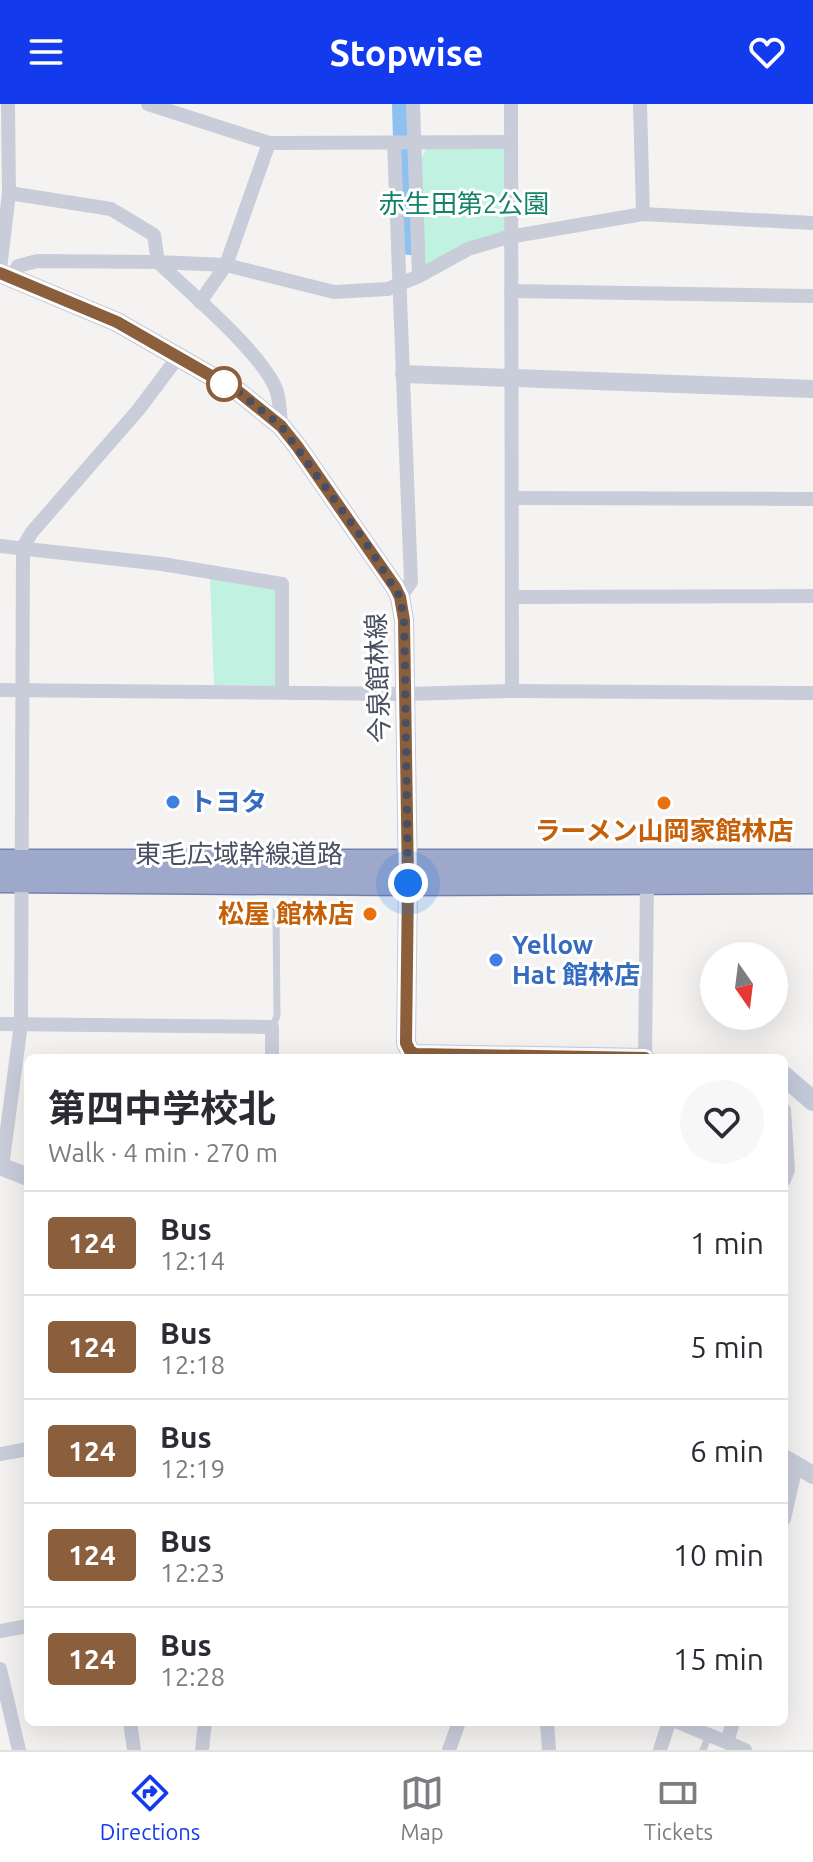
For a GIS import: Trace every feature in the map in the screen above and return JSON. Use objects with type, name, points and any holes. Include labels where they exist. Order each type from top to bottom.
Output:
[{"type":"highway","name":"東毛広域幹線道路","points":[[10,871],[408,872],[813,862]]},
{"type":"highway","name":"東毛広域幹線道路","points":[[408,872],[647,881],[813,881]]},
{"type":"main road","name":"今泉館林線","points":[[4,273],[117,322],[239,392],[281,426],[370,549],[400,597],[404,620],[406,694],[406,1043],[411,1054]]},
{"type":"main road","points":[[793,1083],[813,1101]]},
{"type":"street","points":[[4,273],[9,193],[8,104]]},
{"type":"street","points":[[148,104],[269,143],[511,142]]},
{"type":"street","points":[[413,104],[419,276]]},
{"type":"street","points":[[511,104],[512,691]]},
{"type":"street","points":[[640,104],[643,214]]},
{"type":"street","points":[[200,302],[226,265],[269,143]]},
{"type":"street","points":[[394,143],[411,582],[400,597]]},
{"type":"street","points":[[9,193],[111,209],[154,235],[158,262],[243,344],[271,379],[278,392],[281,426]]},
{"type":"street","points":[[4,273],[37,261],[158,262],[226,265],[334,292],[388,289],[468,249],[511,236],[643,214],[813,223]]},
{"type":"street","points":[[511,291],[813,296]]},
{"type":"street","points":[[24,1175],[1,1166],[21,1024],[10,871],[21,690],[23,547],[32,532],[139,409],[178,357]]},
{"type":"street","points":[[404,374],[813,389]]},
{"type":"street","points":[[512,498],[813,499]]},
{"type":"street","points":[[0,546],[162,564],[282,584],[282,692]]},
{"type":"street","points":[[512,597],[813,596]]},
{"type":"street","points":[[0,690],[406,694],[512,691],[813,693]]},
{"type":"street","points":[[645,1054],[647,881]]},
{"type":"street","points":[[0,1024],[272,1027],[272,1054]]},
{"type":"street","points":[[0,1454],[24,1450]]},
{"type":"street","points":[[788,1504],[798,1466]]},
{"type":"street","points":[[0,1631],[24,1627]]},
{"type":"street","points":[[0,1669],[19,1750]]},
{"type":"street","points":[[131,1726],[134,1750]]},
{"type":"street","points":[[202,1750],[205,1726]]},
{"type":"street","points":[[449,1750],[458,1726]]},
{"type":"street","points":[[547,1726],[549,1750]]},
{"type":"street","points":[[660,1750],[668,1726]]},
{"type":"street","points":[[688,1726],[745,1750]]},
{"type":"street","points":[[727,1742],[732,1726]]},
{"type":"lane","points":[[272,1027],[277,1016],[276,909]]},
{"type":"lane","points":[[703,1750],[709,1735]]},
{"type":"green space","name":"赤生田第2公園","points":[[508,144],[508,237],[419,273],[422,157],[426,148]]},
{"type":"green space","points":[[210,578],[282,584],[282,686],[214,685]]},
{"type":"waterway","points":[[405,104],[409,242]]},
{"type":"bus line","name":"124","points":[[0,273],[117,322],[239,392],[261,408],[297,446],[395,587],[403,608],[406,694],[406,1043],[415,1054]]},
{"type":"place","name":"トヨタ","points":[[173,802]]},
{"type":"place","name":"ラーメン山岡家館林店","points":[[664,803]]},
{"type":"place","name":"松屋 館林店","points":[[370,914]]},
{"type":"place","name":"Yellow Hat 館林店","points":[[496,960]]},
{"type":"route","points":[[224,384],[219,381],[239,392],[281,426],[370,549],[400,597],[404,620],[408,883]]}]
